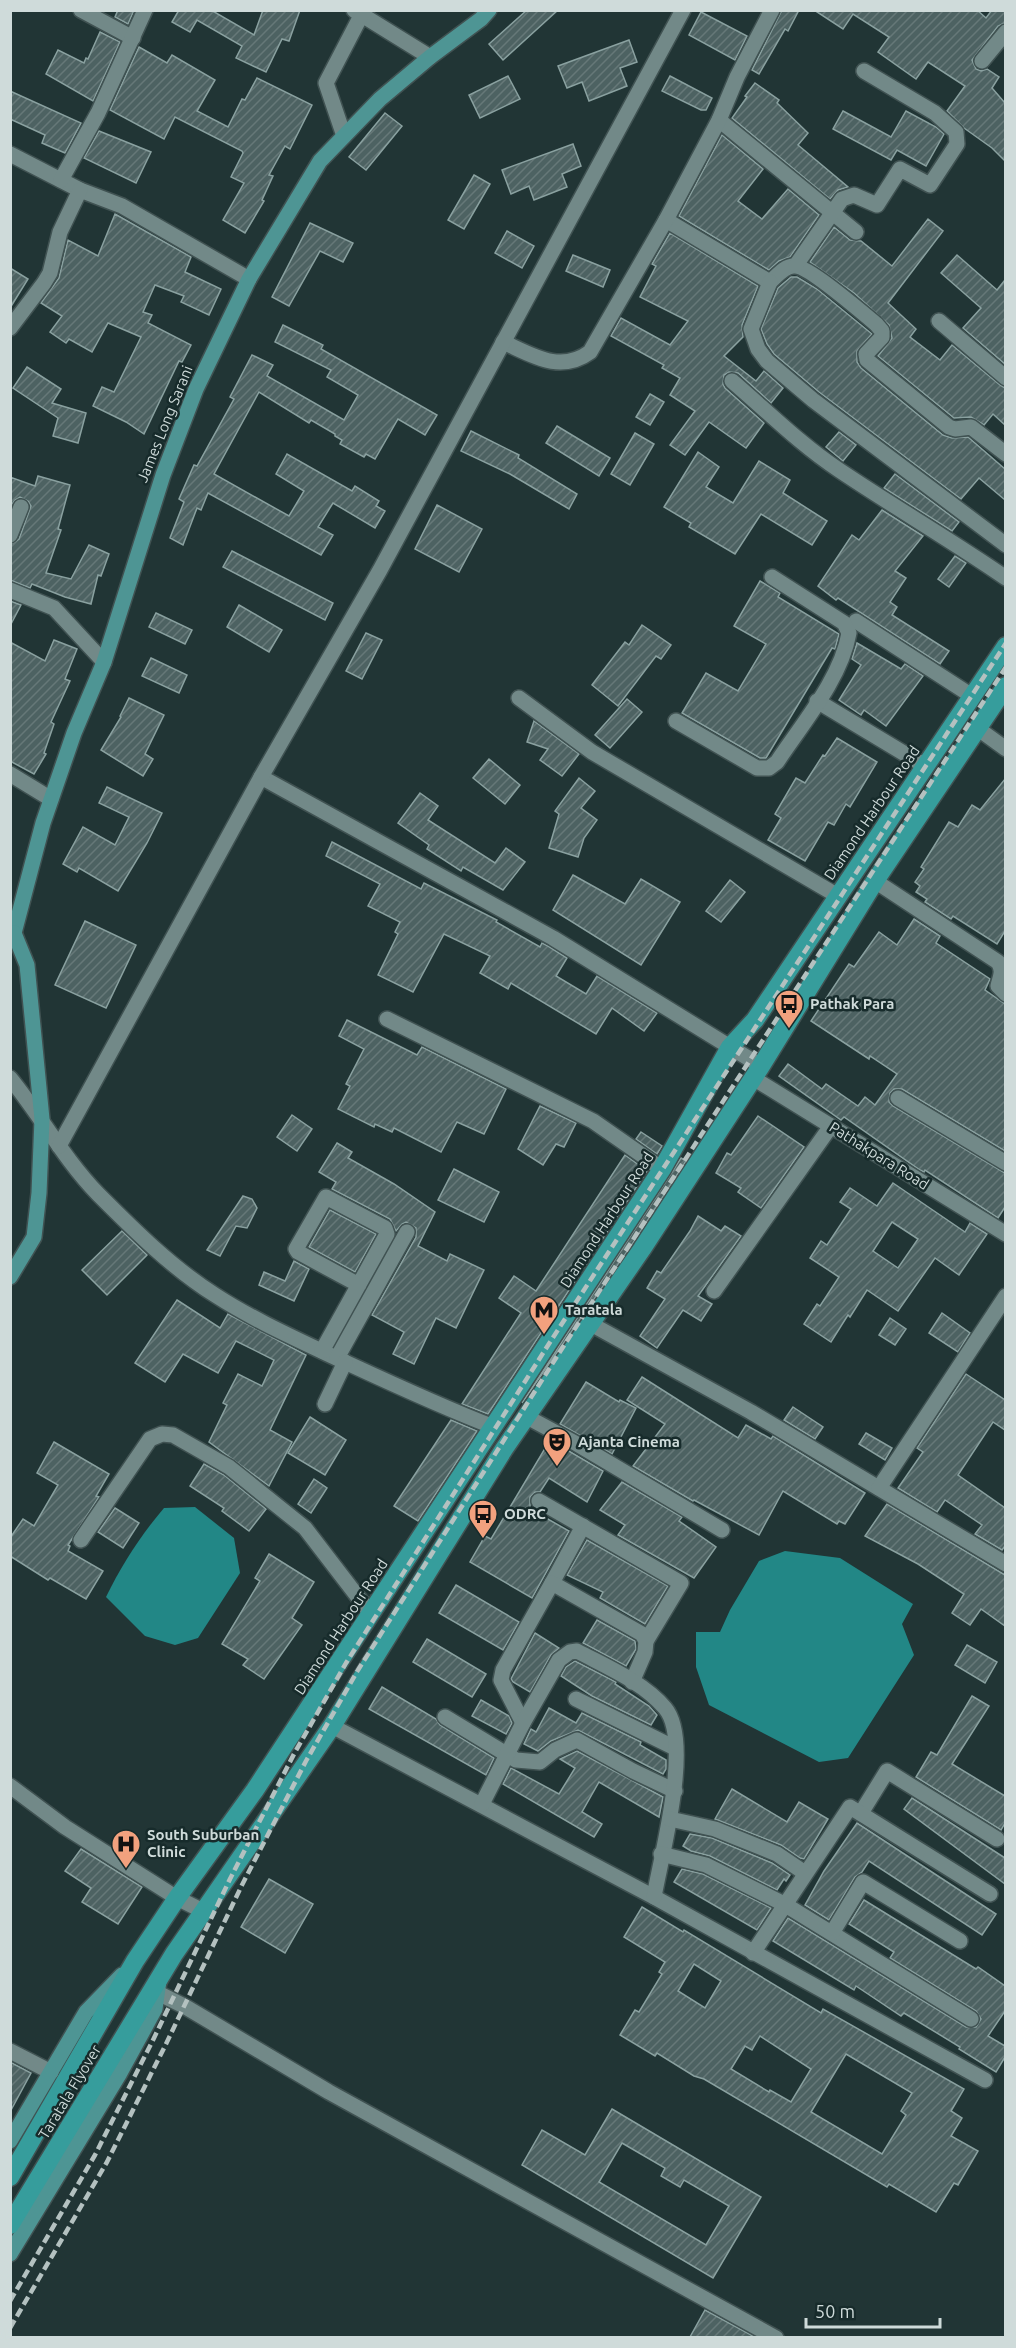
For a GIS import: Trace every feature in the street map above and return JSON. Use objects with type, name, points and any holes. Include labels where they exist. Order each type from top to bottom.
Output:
[{"type":"highway","name":"Diamond Harbour Road","points":[[135,1961],[177,1898],[255,1790],[662,1169],[730,1047],[755,1020],[1005,646]]},
{"type":"highway","points":[[159,1985],[203,1911],[332,1726],[504,1449],[591,1324],[757,1072],[875,881],[1005,686]]},
{"type":"highway","name":"Taratala Flyover","points":[[10,2177],[135,1961]]},
{"type":"highway","name":"Taratala Flyover","points":[[10,2225],[159,1985]]},
{"type":"main road","name":"James Long Sarani","points":[[10,1277],[34,1237],[39,1193],[42,1119],[27,965],[12,936],[51,800],[74,732],[104,662],[163,475],[196,390],[249,279],[320,161],[380,99],[430,57],[482,19],[489,10]]},
{"type":"main road","points":[[10,2141],[86,2012],[135,1961]]},
{"type":"main road","points":[[10,2254],[120,2073],[155,2009],[159,1985]]},
{"type":"street","points":[[81,10],[133,38]]},
{"type":"street","points":[[61,180],[98,113],[145,10]]},
{"type":"street","points":[[59,1146],[261,777],[380,570],[683,10]]},
{"type":"street","points":[[503,342],[544,360],[566,363],[579,360],[590,352],[666,220],[719,120],[737,77],[772,10]]},
{"type":"street","points":[[344,136],[326,83],[360,12],[430,57]]},
{"type":"street","points":[[982,61],[1005,32]]},
{"type":"street","points":[[864,71],[935,113],[956,132],[957,144],[930,185],[900,169],[878,205],[854,195],[842,199],[796,265],[784,268],[770,282],[752,329],[758,349],[766,361],[813,400],[1005,545]]},
{"type":"street","points":[[719,120],[856,232]]},
{"type":"street","points":[[10,154],[80,190],[122,206],[249,279]]},
{"type":"street","points":[[10,328],[50,273],[60,232],[80,190]]},
{"type":"street","points":[[666,220],[770,282]]},
{"type":"street","points":[[796,265],[820,280],[882,331],[882,337],[866,354],[867,360],[950,427],[955,429],[971,427],[1004,450]]},
{"type":"street","points":[[939,321],[1005,378]]},
{"type":"street","points":[[732,381],[839,470],[1005,578]]},
{"type":"street","points":[[10,535],[21,507]]},
{"type":"street","points":[[676,721],[757,768],[769,768],[777,762],[840,663],[849,633],[844,623],[772,577]]},
{"type":"street","points":[[10,590],[54,608],[104,662]]},
{"type":"street","points":[[856,621],[972,696]]},
{"type":"street","points":[[519,698],[599,757],[838,896]]},
{"type":"street","points":[[817,701],[926,766]]},
{"type":"street","points":[[977,728],[1005,749]]},
{"type":"street","points":[[10,774],[51,800]]},
{"type":"street","name":"Pathakpara Road","points":[[261,777],[553,938],[730,1047],[757,1072],[831,1126],[1004,1230]]},
{"type":"street","points":[[875,881],[998,962],[1002,967],[998,986],[1005,994]]},
{"type":"street","points":[[387,1019],[593,1121],[662,1169]]},
{"type":"street","points":[[10,1078],[42,1119],[59,1146],[97,1193],[166,1259],[214,1294],[262,1323],[427,1401],[494,1427]]},
{"type":"street","points":[[898,1098],[1005,1163]]},
{"type":"street","points":[[714,1291],[831,1126]]},
{"type":"street","points":[[322,1351],[387,1234],[387,1231],[326,1197],[297,1249],[298,1252],[358,1286]]},
{"type":"street","points":[[325,1404],[341,1360],[407,1232]]},
{"type":"street","points":[[879,1488],[1005,1296]]},
{"type":"street","points":[[591,1324],[751,1412],[1005,1564]]},
{"type":"street","points":[[527,1417],[578,1444],[722,1530]]},
{"type":"street","points":[[81,1540],[150,1439],[162,1434],[172,1435],[229,1467],[305,1528],[371,1614]]},
{"type":"street","points":[[539,1501],[681,1583],[646,1641],[645,1652],[632,1682]]},
{"type":"street","points":[[523,1723],[501,1680],[503,1670],[583,1526]]},
{"type":"street","points":[[552,1583],[635,1629],[646,1641]]},
{"type":"street","points":[[482,1804],[523,1723],[559,1660],[570,1652],[577,1652],[652,1695],[667,1710],[673,1724],[675,1791],[654,1897]]},
{"type":"street","points":[[576,1699],[675,1748]]},
{"type":"street","points":[[446,1717],[516,1760],[540,1762],[555,1750],[577,1740],[675,1791]]},
{"type":"street","points":[[332,1726],[654,1897],[985,2080]]},
{"type":"street","points":[[753,1953],[805,1873],[887,1771],[998,1839]]},
{"type":"street","points":[[10,1786],[65,1827],[177,1898],[203,1911]]},
{"type":"street","points":[[855,1810],[990,1894]]},
{"type":"street","points":[[670,1819],[715,1829],[777,1854],[805,1873]]},
{"type":"street","points":[[661,1854],[706,1865],[784,1904],[971,2019]]},
{"type":"street","points":[[832,1933],[863,1882],[960,1941]]},
{"type":"street","points":[[159,1985],[184,2006],[339,2098],[776,2337]]},
{"type":"street","points":[[10,2050],[51,2072]]},
{"type":"water","points":[[195,1507],[234,1538],[240,1573],[198,1638],[175,1645],[145,1636],[106,1597],[132,1550],[164,1508]]},
{"type":"water","points":[[785,1551],[840,1558],[913,1604],[902,1624],[914,1655],[848,1758],[819,1762],[709,1705],[696,1667],[696,1632],[720,1632],[730,1610],[759,1561]]},
{"type":"building","points":[[118,10],[134,10],[128,24],[115,17]]},
{"type":"building","points":[[179,10],[211,10],[254,35],[263,10],[300,10],[289,41],[282,39],[266,72],[236,58],[242,46],[197,20],[190,32],[172,22]]},
{"type":"building","points":[[527,10],[558,10],[503,60],[489,44]]},
{"type":"building","points":[[782,10],[799,10],[788,31],[785,29],[759,74],[752,70]]},
{"type":"building","points":[[814,10],[977,10],[986,18],[992,10],[1005,10],[1005,23],[998,26],[972,60],[976,69],[981,71],[987,69],[999,77],[992,88],[1005,103],[1005,161],[947,111],[965,86],[928,62],[916,79],[878,52],[889,37],[853,14],[843,29]]},
{"type":"building","points":[[701,12],[747,36],[735,60],[689,35]]},
{"type":"building","points":[[100,32],[120,42],[93,101],[46,74],[58,50],[84,63]]},
{"type":"building","points":[[629,40],[637,62],[620,68],[627,86],[589,101],[582,82],[567,88],[558,66]]},
{"type":"building","points":[[139,47],[167,63],[172,55],[215,80],[197,111],[228,127],[242,99],[245,100],[257,78],[312,105],[290,149],[285,146],[269,175],[273,176],[262,200],[264,201],[245,233],[223,220],[244,183],[231,177],[242,151],[175,117],[164,139],[110,110]]},
{"type":"building","points":[[508,76],[520,99],[480,118],[469,95]]},
{"type":"building","points":[[670,76],[712,98],[706,110],[701,110],[662,91]]},
{"type":"building","points":[[755,83],[779,100],[777,103],[808,133],[798,145],[848,187],[838,190],[830,199],[732,118]]},
{"type":"building","points":[[10,91],[81,123],[65,153],[42,143],[45,135],[10,119]]},
{"type":"building","points":[[843,111],[891,137],[906,111],[936,127],[944,134],[926,166],[897,150],[891,160],[833,129]]},
{"type":"building","points":[[385,113],[402,126],[366,170],[349,157]]},
{"type":"building","points":[[99,131],[151,152],[136,183],[84,158]]},
{"type":"building","points":[[722,135],[763,169],[738,201],[762,219],[788,189],[819,215],[790,257],[779,261],[769,270],[679,216]]},
{"type":"building","points":[[573,144],[581,166],[562,174],[567,187],[534,200],[529,186],[511,194],[502,170]]},
{"type":"building","points":[[474,175],[490,184],[464,229],[448,220]]},
{"type":"building","points":[[115,214],[191,257],[185,272],[221,289],[209,315],[181,302],[184,296],[155,285],[143,312],[152,315],[148,323],[191,345],[182,362],[179,361],[144,434],[126,422],[93,406],[102,387],[114,392],[141,337],[108,323],[92,352],[69,339],[66,343],[50,332],[62,316],[41,303],[59,278],[68,240],[98,256]]},
{"type":"building","points":[[928,219],[943,231],[888,303],[916,329],[910,337],[940,360],[952,345],[1005,388],[1005,425],[993,414],[984,425],[971,417],[954,418],[878,356],[892,338],[889,325],[854,293],[810,262],[834,227],[850,240],[861,241],[892,266]]},
{"type":"building","points":[[310,223],[353,243],[343,262],[320,251],[289,306],[272,297]]},
{"type":"building","points":[[507,231],[534,246],[522,268],[495,253]]},
{"type":"building","points":[[670,233],[758,286],[742,325],[743,337],[724,356],[756,381],[764,371],[783,388],[771,403],[738,373],[729,372],[724,375],[725,388],[764,423],[746,448],[709,422],[685,455],[670,445],[695,411],[670,395],[680,378],[662,368],[664,365],[611,336],[621,318],[670,345],[688,321],[640,297],[656,266],[652,264]]},
{"type":"building","points":[[573,255],[610,270],[603,287],[566,271]]},
{"type":"building","points":[[957,255],[997,290],[1005,280],[1005,364],[963,328],[981,308],[941,273]]},
{"type":"building","points":[[10,268],[28,279],[10,308]]},
{"type":"building","points":[[791,277],[797,277],[817,289],[872,334],[857,351],[857,362],[861,368],[943,435],[952,438],[968,437],[1005,469],[1005,500],[979,478],[961,499],[819,392],[774,354],[761,329],[778,288]]},
{"type":"building","points":[[283,325],[323,345],[321,349],[437,415],[425,435],[398,419],[375,459],[366,454],[364,457],[340,444],[342,440],[335,434],[311,420],[309,423],[259,392],[214,474],[289,516],[304,491],[276,474],[287,454],[352,491],[355,486],[379,501],[376,506],[385,511],[375,528],[333,503],[318,527],[333,535],[321,555],[208,493],[201,510],[197,508],[183,545],[170,538],[184,502],[179,499],[194,465],[197,466],[234,399],[230,397],[252,355],[273,365],[267,376],[344,420],[358,395],[327,377],[331,370],[275,342]]},
{"type":"building","points":[[27,367],[61,389],[52,403],[86,413],[78,443],[53,436],[58,418],[13,388]]},
{"type":"building","points":[[650,394],[664,402],[650,425],[636,417]]},
{"type":"building","points":[[557,426],[610,458],[599,476],[546,443]]},
{"type":"building","points":[[471,431],[519,455],[518,458],[577,494],[569,509],[510,474],[461,451]]},
{"type":"building","points":[[839,432],[856,445],[843,461],[826,447]]},
{"type":"building","points":[[635,433],[654,444],[630,485],[611,474]]},
{"type":"building","points":[[698,452],[719,467],[706,487],[733,503],[759,461],[790,480],[783,493],[827,521],[812,545],[761,514],[735,554],[689,527],[691,523],[664,507]]},
{"type":"building","points":[[895,474],[959,522],[952,531],[884,488]]},
{"type":"building","points":[[38,476],[70,485],[58,529],[61,530],[46,573],[71,579],[89,545],[109,554],[101,576],[98,575],[91,604],[32,584],[30,588],[10,580],[10,545],[19,539],[31,506],[28,501],[20,497],[10,507],[10,477],[35,486]]},
{"type":"building","points":[[437,505],[482,529],[459,572],[415,549]]},
{"type":"building","points":[[882,510],[923,536],[895,571],[906,578],[890,602],[897,607],[892,615],[949,651],[940,664],[838,598],[836,600],[818,586],[852,535],[859,540]]},
{"type":"building","points":[[232,551],[333,603],[325,620],[223,567]]},
{"type":"building","points":[[955,556],[966,563],[949,587],[938,579]]},
{"type":"building","points":[[760,581],[780,593],[778,597],[839,634],[835,649],[832,648],[766,758],[760,758],[682,713],[706,673],[738,691],[766,644],[734,626]]},
{"type":"building","points":[[10,601],[21,605],[10,626]]},
{"type":"building","points":[[239,605],[282,630],[269,652],[227,627]]},
{"type":"building","points":[[156,613],[192,630],[185,644],[149,627]]},
{"type":"building","points":[[642,625],[671,645],[661,659],[656,656],[618,706],[592,685],[625,642],[629,645]]},
{"type":"building","points":[[366,633],[382,640],[362,679],[346,671]]},
{"type":"building","points":[[54,640],[77,649],[65,679],[70,681],[51,722],[54,724],[44,753],[46,754],[34,774],[10,761],[10,642],[45,661]]},
{"type":"building","points":[[857,643],[901,669],[905,664],[923,676],[886,726],[864,710],[861,715],[839,700],[861,665],[852,659]]},
{"type":"building","points":[[151,658],[187,675],[179,693],[142,676]]},
{"type":"building","points":[[129,698],[164,715],[145,754],[153,759],[143,776],[101,750],[121,717]]},
{"type":"building","points":[[627,699],[642,712],[610,748],[595,735]]},
{"type":"building","points":[[534,721],[579,754],[562,776],[540,760],[548,749],[527,742]]},
{"type":"building","points":[[837,738],[877,762],[850,807],[846,804],[834,825],[828,822],[805,861],[768,840],[781,818],[775,814],[796,778],[805,783]]},
{"type":"building","points":[[489,759],[520,785],[505,804],[473,778]]},
{"type":"building","points":[[579,778],[595,791],[581,808],[597,820],[584,838],[578,857],[549,848],[559,814],[555,811]]},
{"type":"building","points":[[1005,779],[1005,931],[997,944],[953,916],[951,919],[925,902],[927,899],[916,892],[920,886],[915,882],[924,869],[921,867],[949,822],[958,827],[972,805],[980,810]]},
{"type":"building","points":[[107,787],[162,813],[118,891],[79,868],[77,872],[63,864],[83,827],[115,845],[129,817],[99,803]]},
{"type":"building","points":[[420,793],[438,806],[428,820],[495,863],[506,848],[525,862],[503,890],[463,867],[461,871],[427,849],[429,845],[398,823]]},
{"type":"building","points":[[332,842],[421,889],[424,883],[497,920],[496,922],[540,947],[542,943],[548,946],[567,958],[556,976],[586,994],[597,976],[657,1013],[644,1031],[612,1008],[596,1034],[511,983],[508,989],[480,973],[490,956],[444,934],[413,992],[378,975],[398,934],[395,932],[400,922],[368,906],[380,884],[326,856]]},
{"type":"building","points":[[573,875],[625,904],[641,879],[680,902],[641,965],[553,910]]},
{"type":"building","points":[[730,880],[745,892],[721,922],[706,911]]},
{"type":"building","points":[[914,919],[940,936],[936,943],[990,979],[985,990],[1005,1004],[1005,1151],[902,1089],[894,1089],[890,1093],[889,1102],[1005,1173],[1005,1207],[998,1218],[925,1170],[924,1172],[920,1170],[844,1117],[841,1120],[779,1076],[788,1064],[822,1089],[826,1084],[858,1106],[865,1097],[875,1105],[897,1074],[870,1056],[869,1059],[811,1021],[849,964],[854,967],[879,932],[897,945]]},
{"type":"building","points":[[85,921],[136,945],[106,1008],[55,985]]},
{"type":"building","points":[[347,1020],[417,1055],[422,1047],[506,1089],[484,1134],[457,1122],[441,1152],[394,1128],[392,1132],[375,1124],[374,1127],[338,1109],[350,1086],[346,1084],[364,1049],[339,1036]]},
{"type":"building","points":[[540,1106],[576,1123],[564,1147],[556,1144],[543,1165],[518,1149]]},
{"type":"building","points":[[292,1115],[312,1129],[297,1151],[277,1137]]},
{"type":"building","points":[[758,1116],[804,1147],[761,1208],[738,1192],[741,1188],[716,1173],[727,1153],[731,1155]]},
{"type":"building","points":[[641,1132],[662,1146],[657,1154],[636,1139]]},
{"type":"building","points":[[337,1143],[352,1152],[348,1158],[394,1184],[435,1212],[418,1246],[447,1261],[450,1254],[484,1270],[456,1328],[436,1318],[414,1364],[393,1354],[404,1332],[372,1315],[416,1237],[416,1228],[406,1222],[396,1231],[390,1219],[332,1189],[336,1182],[319,1172]]},
{"type":"building","points":[[625,1155],[647,1171],[488,1414],[462,1404],[521,1313],[499,1298],[514,1276],[536,1291]]},
{"type":"building","points":[[681,1158],[686,1161],[633,1243],[522,1403]]},
{"type":"building","points":[[454,1169],[499,1192],[484,1222],[438,1200]]},
{"type":"building","points":[[893,1183],[965,1232],[970,1223],[987,1234],[959,1275],[935,1258],[898,1311],[867,1290],[831,1342],[804,1324],[817,1304],[820,1306],[839,1277],[810,1258],[821,1241],[827,1245],[851,1209],[840,1202],[850,1188],[877,1206]],"holes":[[[892,1222],[918,1239],[898,1268],[873,1251]]]},
{"type":"building","points":[[243,1196],[252,1199],[257,1208],[247,1228],[236,1226],[220,1256],[207,1250]]},
{"type":"building","points":[[330,1210],[376,1234],[355,1272],[309,1247]]},
{"type":"building","points":[[698,1216],[721,1231],[725,1226],[741,1236],[698,1296],[712,1304],[701,1321],[683,1310],[657,1348],[640,1336],[665,1299],[647,1288],[657,1271],[661,1273]]},
{"type":"building","points":[[122,1231],[147,1255],[107,1295],[82,1270]]},
{"type":"building","points":[[294,1261],[309,1269],[294,1301],[259,1285],[264,1272],[285,1281]]},
{"type":"building","points":[[177,1300],[220,1328],[228,1314],[306,1355],[270,1430],[292,1442],[269,1486],[209,1442],[227,1405],[223,1403],[238,1374],[262,1386],[274,1360],[236,1341],[218,1373],[183,1354],[165,1382],[135,1363]]},
{"type":"building","points":[[942,1313],[970,1333],[958,1352],[929,1333]]},
{"type":"building","points":[[890,1318],[906,1329],[895,1345],[879,1335]]},
{"type":"building","points":[[966,1374],[1005,1400],[1005,1430],[993,1422],[958,1475],[1005,1508],[1005,1546],[1002,1550],[975,1534],[982,1525],[945,1500],[937,1512],[898,1488],[923,1452],[917,1448]]},
{"type":"building","points":[[642,1377],[738,1438],[746,1425],[771,1439],[773,1436],[865,1493],[845,1524],[839,1521],[837,1524],[783,1491],[759,1535],[693,1501],[633,1466],[665,1424],[627,1400]]},
{"type":"building","points":[[586,1382],[619,1402],[620,1400],[636,1408],[612,1454],[560,1424]]},
{"type":"building","points":[[793,1407],[823,1427],[815,1439],[784,1420]]},
{"type":"building","points":[[310,1417],[346,1440],[325,1475],[288,1453]]},
{"type":"building","points":[[451,1420],[477,1431],[418,1521],[394,1506]]},
{"type":"building","points":[[866,1433],[892,1448],[885,1460],[859,1444]]},
{"type":"building","points":[[550,1440],[603,1471],[587,1502],[549,1478],[540,1492],[535,1492],[530,1497],[530,1509],[569,1531],[532,1598],[470,1562],[485,1536],[491,1539]]},
{"type":"building","points":[[54,1442],[109,1474],[96,1496],[99,1497],[68,1545],[70,1546],[68,1551],[103,1571],[86,1599],[50,1578],[48,1580],[10,1556],[10,1538],[23,1519],[34,1526],[58,1485],[37,1473]]},
{"type":"building","points":[[204,1464],[224,1475],[266,1509],[249,1531],[222,1511],[224,1508],[190,1486]]},
{"type":"building","points":[[314,1479],[327,1488],[311,1513],[298,1504]]},
{"type":"building","points":[[622,1482],[682,1517],[679,1521],[716,1547],[694,1578],[618,1535],[625,1525],[600,1510]]},
{"type":"building","points":[[887,1504],[1005,1575],[1005,1626],[981,1609],[970,1625],[952,1613],[964,1594],[918,1564],[865,1536]]},
{"type":"building","points":[[115,1508],[139,1523],[123,1548],[98,1532]]},
{"type":"building","points":[[587,1540],[668,1586],[645,1624],[600,1598],[603,1592],[567,1575]]},
{"type":"building","points":[[269,1554],[314,1582],[292,1618],[302,1625],[264,1679],[243,1665],[248,1659],[222,1644],[260,1581],[255,1578]]},
{"type":"building","points":[[456,1585],[519,1622],[503,1650],[439,1613]]},
{"type":"building","points":[[597,1620],[635,1641],[636,1649],[626,1666],[583,1643]]},
{"type":"building","points":[[535,1633],[559,1648],[551,1655],[530,1692],[511,1679]]},
{"type":"building","points":[[427,1639],[486,1674],[472,1697],[413,1662]]},
{"type":"building","points":[[967,1645],[997,1662],[985,1683],[955,1665]]},
{"type":"building","points":[[575,1661],[616,1682],[615,1684],[649,1706],[657,1715],[651,1725],[592,1696],[561,1676],[566,1667]]},
{"type":"building","points":[[382,1687],[436,1719],[440,1725],[494,1758],[486,1775],[369,1709]]},
{"type":"building","points":[[972,1696],[989,1706],[952,1764],[1005,1796],[1005,1823],[1001,1830],[916,1777],[931,1752],[937,1755]]},
{"type":"building","points":[[481,1700],[509,1716],[512,1723],[506,1734],[472,1716]]},
{"type":"building","points":[[549,1708],[576,1723],[582,1713],[641,1742],[640,1745],[666,1760],[666,1769],[663,1774],[578,1730],[551,1741],[538,1751],[524,1744],[531,1729],[536,1732]]},
{"type":"building","points":[[577,1751],[663,1797],[659,1817],[599,1782],[582,1812],[602,1824],[594,1837],[503,1784],[511,1768],[559,1794],[575,1768],[560,1759]]},
{"type":"building","points":[[732,1789],[787,1822],[799,1802],[828,1819],[804,1859],[800,1858],[781,1845],[715,1819]]},
{"type":"building","points":[[912,1798],[1005,1858],[1005,1884],[904,1809]]},
{"type":"building","points":[[857,1823],[996,1914],[982,1935],[869,1861],[862,1872],[855,1877],[829,1920],[805,1905],[824,1871]]},
{"type":"building","points":[[690,1834],[712,1838],[772,1863],[790,1875],[786,1881],[784,1879],[777,1890],[710,1856],[691,1851],[683,1846]]},
{"type":"building","points":[[81,1849],[142,1887],[118,1924],[82,1902],[91,1888],[65,1871]]},
{"type":"building","points":[[682,1869],[703,1874],[771,1908],[757,1930],[674,1882]]},
{"type":"building","points":[[269,1879],[313,1904],[285,1953],[241,1927]]},
{"type":"building","points":[[864,1900],[976,1969],[978,1967],[1005,1986],[1005,2011],[988,2036],[1005,2046],[1005,2057],[996,2072],[904,2013],[901,2016],[856,1986],[854,1990],[773,1941],[788,1918],[966,2027],[976,2027],[981,2019],[976,2011],[890,1958],[894,1952],[849,1924]]},
{"type":"building","points":[[642,1907],[821,2013],[823,2009],[964,2089],[951,2111],[962,2118],[951,2136],[978,2151],[958,2185],[954,2183],[936,2212],[889,2184],[887,2187],[704,2079],[694,2076],[657,2053],[655,2056],[620,2035],[635,2010],[639,2012],[662,1974],[659,1972],[665,1962],[624,1937]],"holes":[[[694,1964],[721,1981],[705,2008],[678,1991]],[[760,2036],[811,2069],[791,2102],[770,2090],[769,2092],[731,2069],[745,2046],[752,2050]],[[846,2054],[912,2093],[901,2111],[906,2115],[882,2154],[811,2112]]]},
{"type":"building","points":[[10,2062],[31,2073],[10,2112]]},
{"type":"building","points":[[612,2109],[761,2197],[713,2278],[522,2165],[542,2130],[585,2155]],"holes":[[[622,2143],[665,2168],[661,2176],[680,2187],[684,2180],[729,2206],[706,2245],[599,2182]]]},
{"type":"building","points":[[705,2310],[755,2337],[690,2337]]},
{"type":"railway","points":[[10,2301],[95,2155],[230,1879],[294,1754],[346,1663],[552,1339],[1006,643]]},
{"type":"railway","points":[[10,2328],[107,2162],[242,1885],[306,1761],[358,1670],[563,1347],[1006,667]]},
{"type":"place","name":"Pathak Para","points":[[789,1030]]},
{"type":"place","name":"Taratala","points":[[544,1336]]},
{"type":"place","name":"Ajanta Cinema","points":[[557,1468]]},
{"type":"place","name":"ODRC","points":[[483,1540]]},
{"type":"place","name":"South Suburban Clinic","points":[[126,1870]]}]
